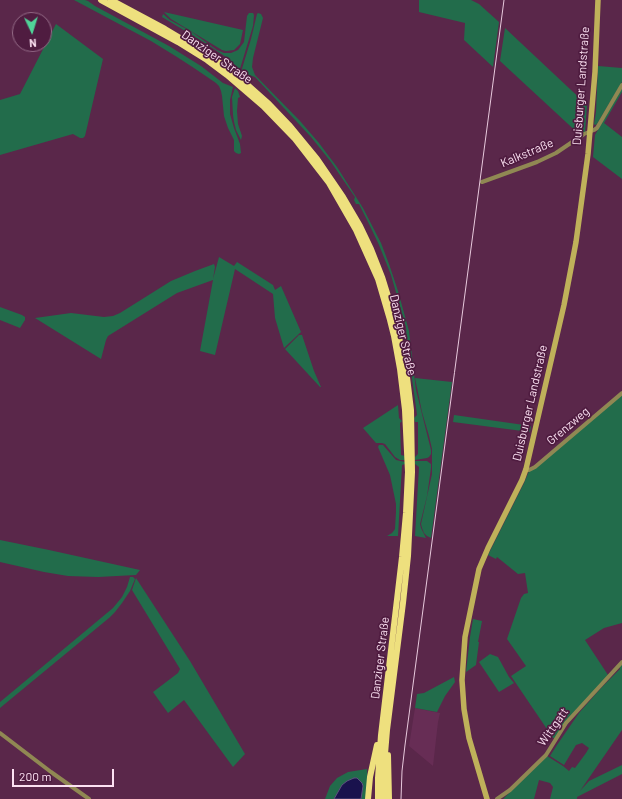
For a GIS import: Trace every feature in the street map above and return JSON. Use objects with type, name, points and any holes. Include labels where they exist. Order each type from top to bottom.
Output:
[{"type":"highway","name":"Danziger Straße","points":[[101,0],[163,33],[193,52],[227,75],[263,106],[295,139],[329,183],[356,230],[378,279],[392,325],[400,369],[406,417],[408,472],[402,557],[381,735],[378,799]]},
{"type":"highway","name":"Danziger Straße","points":[[112,0],[207,54],[242,80],[269,104],[317,158],[334,182],[357,221],[377,264],[395,319],[403,352],[409,392],[412,430],[412,472],[408,556],[387,730],[383,778],[383,799]]},
{"type":"highway","points":[[387,730],[389,734],[389,799]]},
{"type":"highway","points":[[368,799],[370,777],[378,738],[381,735]]},
{"type":"main road","name":"Duisburger Landstraße","points":[[487,799],[469,738],[464,710],[462,687],[463,651],[478,569],[526,469],[556,344],[571,271],[590,133],[598,0]]},
{"type":"street","name":"Kalkstraße","points":[[482,182],[537,162],[556,153],[584,134],[590,133],[597,128],[622,85]]},
{"type":"street","name":"Grenzweg","points":[[526,469],[529,470],[535,467],[622,393]]},
{"type":"street","name":"Wittgatt","points":[[497,799],[510,790],[546,755],[566,723],[622,662]]},
{"type":"street","points":[[0,733],[89,799]]},
{"type":"shaded area","points":[[415,708],[440,713],[433,766],[409,746]]},
{"type":"shaded area","points":[[354,778],[357,778],[363,786],[361,799],[334,799],[342,785]]},
{"type":"green space","points":[[74,0],[88,1],[169,46],[201,66],[223,83],[233,87],[230,100],[230,114],[240,144],[241,153],[239,154],[234,151],[234,140],[224,116],[221,91],[216,83],[151,41]]},
{"type":"green space","points":[[419,0],[471,0],[479,4],[499,22],[493,67],[464,40],[465,23],[419,12]]},
{"type":"green space","points":[[164,12],[243,30],[240,44],[234,50],[222,50],[171,19]]},
{"type":"green space","points":[[249,13],[253,13],[254,15],[253,26],[239,72],[235,65],[226,57],[162,17],[163,14],[217,50],[224,53],[231,53],[238,50],[244,42],[247,16]]},
{"type":"green space","points":[[258,13],[261,14],[263,18],[253,58],[252,67],[255,75],[300,121],[337,167],[363,208],[381,243],[389,264],[409,331],[416,390],[431,450],[431,454],[427,458],[415,460],[415,457],[418,454],[418,422],[415,422],[414,418],[417,415],[406,327],[391,275],[371,228],[359,204],[356,204],[354,200],[355,197],[331,162],[311,137],[255,77],[241,72]]},
{"type":"green space","points":[[56,24],[103,59],[85,136],[80,138],[73,134],[0,155],[0,100],[20,94],[42,52],[52,52],[52,32]]},
{"type":"green space","points":[[505,28],[587,105],[585,133],[581,136],[500,61]]},
{"type":"green space","points":[[598,66],[622,68],[622,82],[595,125],[594,124]]},
{"type":"green space","points":[[235,88],[240,97],[238,98],[237,111],[238,124],[242,136],[241,140],[236,130],[233,115],[232,97]]},
{"type":"green space","points":[[622,88],[622,92],[604,123],[622,137],[622,179],[593,157],[595,135]]},
{"type":"green space","points":[[219,257],[234,266],[237,262],[273,285],[275,290],[281,286],[301,332],[284,348],[275,318],[273,294],[235,269],[215,355],[200,351],[213,280],[177,293],[108,336],[101,359],[35,318],[71,313],[104,317],[113,316],[171,281],[214,264],[213,279]]},
{"type":"green space","points":[[0,307],[25,317],[25,320],[20,328],[0,320]]},
{"type":"green space","points":[[299,335],[302,335],[321,387],[285,349]]},
{"type":"green space","points":[[415,378],[452,382],[431,538],[424,533],[421,524],[432,474],[432,449]]},
{"type":"green space","points":[[622,394],[622,623],[604,628],[585,640],[608,675],[556,738],[553,738],[511,676],[526,666],[507,639],[521,598],[524,594],[528,593],[525,573],[518,574],[497,557],[496,559],[488,555],[529,471]]},
{"type":"green space","points":[[398,405],[399,418],[402,421],[400,423],[401,455],[405,456],[405,460],[400,460],[395,457],[385,444],[376,443],[363,428]]},
{"type":"green space","points":[[454,415],[531,426],[530,432],[453,422]]},
{"type":"green space","points":[[379,445],[383,445],[396,460],[405,462],[405,464],[402,465],[398,536],[387,536],[395,529],[396,504],[390,475],[378,447]]},
{"type":"green space","points":[[415,461],[427,461],[431,464],[427,496],[420,524],[426,538],[415,536],[419,467],[415,464]]},
{"type":"green space","points":[[0,540],[140,570],[136,575],[98,577],[68,576],[44,572],[0,562]]},
{"type":"green space","points":[[130,577],[135,579],[130,591],[115,612],[0,708],[0,702],[113,608],[122,597]]},
{"type":"green space","points":[[136,578],[190,661],[245,754],[233,767],[184,700],[168,713],[153,692],[178,673],[180,669],[132,590]]},
{"type":"green space","points":[[473,619],[482,621],[476,665],[466,672],[470,637]]},
{"type":"green space","points":[[490,654],[498,657],[514,683],[499,692],[479,662]]},
{"type":"green space","points":[[622,663],[622,730],[580,791],[589,781],[622,765],[622,774],[577,797],[577,799],[550,799],[553,787],[550,783],[539,780],[534,799],[503,799],[547,756],[569,771],[572,767],[575,768],[589,748],[582,743],[576,745],[564,765],[550,756],[579,713],[620,669],[619,666]]},
{"type":"green space","points":[[454,677],[455,682],[445,696],[437,712],[415,708],[417,694],[424,693]]},
{"type":"green space","points":[[367,769],[367,799],[361,799],[362,783],[342,785],[334,799],[325,799],[330,786],[337,778],[348,772]]},
{"type":"tram line","points":[[401,799],[405,745],[504,0]]}]
